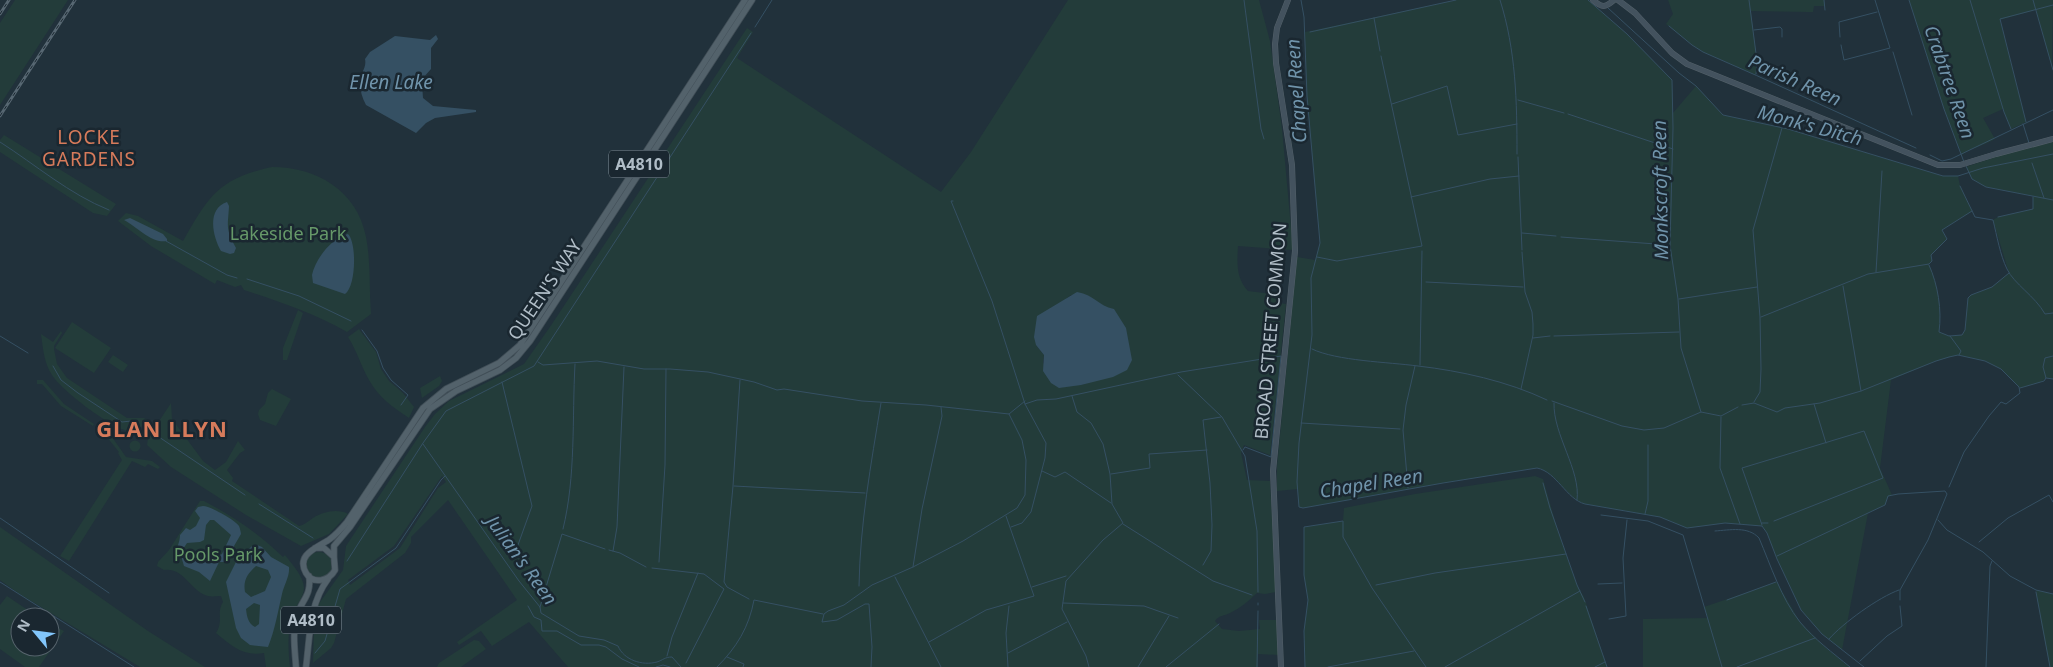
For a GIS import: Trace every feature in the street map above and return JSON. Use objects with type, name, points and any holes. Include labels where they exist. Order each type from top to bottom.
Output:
[{"type":"main road","name":"QUEEN'S WAY","points":[[296,667],[295,624],[297,615],[309,593],[309,576],[305,571],[303,562],[307,554],[334,536],[347,522],[423,408],[446,390],[498,363],[520,345],[745,0]]},
{"type":"main road","name":"QUEEN'S WAY","points":[[306,667],[313,607],[319,591],[335,570],[334,546],[350,528],[424,416],[451,394],[509,364],[530,341],[752,0]]},
{"type":"main road","points":[[315,548],[328,550],[335,561]]},
{"type":"main road","points":[[309,576],[317,580],[330,577]]},
{"type":"street","name":"BROAD STREET COMMON","points":[[1281,667],[1273,471],[1295,251],[1292,165],[1276,63],[1275,44],[1277,28],[1288,0]]},
{"type":"street","points":[[1593,0],[1601,7],[1606,7],[1616,0],[1635,12],[1672,53],[1687,64],[1938,165],[1960,165],[2053,139]]},
{"type":"green space","points":[[15,0],[68,0],[0,105],[0,23]]},
{"type":"green space","points":[[1068,0],[1259,0],[1270,41],[1282,129],[1293,250],[1238,246],[1239,276],[1248,291],[1280,295],[1279,303],[1286,304],[1270,455],[1244,445],[1241,453],[1247,480],[1270,481],[1276,592],[1257,593],[1241,607],[1215,621],[1222,629],[1239,631],[1260,629],[1259,620],[1277,620],[1279,655],[1258,654],[1258,667],[568,667],[529,622],[492,646],[481,631],[459,645],[457,642],[517,600],[448,500],[411,537],[411,543],[405,553],[346,599],[334,643],[331,648],[313,663],[314,627],[318,605],[343,570],[346,546],[425,427],[449,401],[524,364],[747,28],[753,32],[737,58],[941,192],[971,152]],"holes":[[[1071,295],[1106,308],[1091,382],[1081,385],[1043,363],[1044,355],[1036,345],[1067,298]],[[442,476],[446,482],[438,488],[400,548],[350,585],[348,580],[394,546]]]},
{"type":"green space","points":[[1456,0],[1588,0],[1627,34],[1672,80],[1673,113],[1696,86],[1723,115],[1788,129],[1943,176],[1958,176],[1960,186],[1972,211],[1942,230],[1947,239],[1931,255],[1932,261],[1929,264],[1939,297],[1939,332],[1949,336],[1962,335],[1965,330],[1968,298],[1992,287],[2009,273],[1993,220],[1998,217],[2033,209],[2033,196],[1986,187],[1972,179],[1966,167],[1998,156],[2053,142],[2053,379],[2046,378],[2041,382],[2020,388],[2001,369],[1985,361],[1958,355],[1936,361],[1891,380],[1880,468],[1892,495],[1888,497],[1885,505],[1868,513],[1842,650],[1822,634],[1801,610],[1767,533],[1762,526],[1725,523],[1687,528],[1660,517],[1585,504],[1572,496],[1550,474],[1537,468],[1303,508],[1299,507],[1298,489],[1277,491],[1277,467],[1297,257],[1315,260],[1320,243],[1307,96],[1305,32]]},
{"type":"green space","points":[[1668,0],[1824,0],[1824,6],[1814,6],[1813,12],[1751,11],[1756,53],[1756,75],[1703,52],[1666,24],[1673,14]]},
{"type":"green space","points":[[1909,0],[2053,0],[2052,68],[2036,10],[2000,20],[2026,122],[2011,129],[2003,109],[1983,118],[1995,139],[1962,155],[1944,109]]},
{"type":"green space","points":[[4,135],[116,204],[107,216],[93,213],[0,152],[0,140]]},
{"type":"green space","name":"Lakeside Park","points":[[272,167],[304,171],[332,184],[354,206],[361,220],[369,256],[371,314],[347,332],[309,314],[244,290],[241,285],[235,287],[217,280],[215,284],[151,246],[118,221],[126,213],[138,216],[183,241],[200,212],[217,192],[239,177]]},
{"type":"green space","points":[[298,310],[303,313],[287,360],[283,360],[283,348]]},
{"type":"green space","points":[[72,322],[111,348],[94,373],[55,348]]},
{"type":"green space","points":[[359,329],[376,352],[381,369],[389,381],[403,393],[414,407],[409,418],[382,397],[369,380],[348,337]]},
{"type":"green space","points":[[61,331],[62,333],[54,349],[57,364],[67,378],[127,418],[144,418],[149,421],[135,430],[121,429],[87,408],[57,382],[47,366],[41,334],[53,342]]},
{"type":"green space","points":[[113,355],[128,365],[123,372],[108,362]]},
{"type":"green space","points":[[440,376],[442,381],[439,386],[422,398],[420,388]]},
{"type":"green space","points":[[37,380],[43,380],[64,404],[94,424],[93,426],[61,406],[42,384],[37,384]]},
{"type":"green space","points":[[272,389],[291,399],[276,426],[260,420],[258,414],[265,404],[268,393]]},
{"type":"green space","points":[[171,403],[172,419],[203,461],[215,470],[226,462],[238,441],[245,450],[240,453],[227,470],[233,478],[232,481],[299,526],[325,513],[340,511],[348,514],[329,534],[301,546],[246,515],[171,467],[147,445],[148,438]]},
{"type":"green space","points":[[100,428],[112,437],[126,457],[152,461],[160,467],[158,469],[148,464],[145,467],[132,461],[69,561],[60,556],[122,460],[119,452],[106,436],[98,430]]},
{"type":"green space","points":[[135,440],[141,446],[135,452],[129,446]]},
{"type":"green space","points":[[1535,476],[1543,479],[1558,531],[1577,585],[1584,597],[1607,667],[1305,667],[1304,631],[1308,600],[1304,575],[1304,527],[1343,521],[1344,508],[1415,494]]},
{"type":"green space","name":"Pools Park","points":[[200,501],[204,501],[235,519],[283,557],[285,555],[300,575],[304,591],[293,613],[290,626],[288,646],[290,667],[266,667],[264,653],[244,652],[227,642],[216,633],[223,602],[221,596],[202,594],[177,572],[164,570],[157,566]]},
{"type":"green space","points":[[0,527],[148,631],[205,667],[140,667],[60,618],[60,607],[41,607],[0,580]]},
{"type":"green space","points":[[319,552],[328,556],[332,565],[328,574],[319,578],[310,574],[306,565],[310,556]]},
{"type":"green space","points":[[1777,582],[1800,622],[1826,648],[1850,667],[1643,667],[1643,619],[1708,618],[1704,607]]},
{"type":"green space","points":[[2036,590],[2053,594],[2053,667],[2050,667]]},
{"type":"green space","points":[[7,596],[23,607],[10,607],[10,656],[0,649],[0,605]]},
{"type":"green space","points":[[474,640],[479,641],[486,649],[461,667],[437,667],[439,663]]},
{"type":"green space","points":[[11,657],[46,657],[39,667],[25,667]]},
{"type":"water","name":"Ellen Lake","points":[[436,35],[438,39],[431,48],[431,69],[423,78],[423,98],[433,106],[476,110],[476,112],[435,118],[426,123],[416,133],[366,105],[363,100],[360,79],[365,59],[370,52],[395,36],[430,40]]},
{"type":"water","points":[[227,202],[229,206],[229,231],[236,248],[234,253],[230,254],[221,251],[213,224],[216,211]]},
{"type":"water","points":[[130,218],[163,234],[167,241],[150,238],[124,220]]},
{"type":"water","points":[[348,234],[353,246],[354,255],[353,274],[349,290],[345,294],[313,283],[312,275],[320,256],[336,240]]},
{"type":"water","points":[[1077,292],[1083,293],[1104,306],[1114,309],[1126,328],[1132,360],[1127,370],[1113,377],[1059,388],[1051,383],[1043,371],[1044,355],[1036,345],[1034,337],[1037,316]]},
{"type":"water","points":[[203,506],[216,511],[233,520],[239,526],[241,534],[234,546],[236,554],[243,555],[252,546],[257,545],[262,547],[271,557],[289,567],[288,577],[268,647],[250,645],[241,638],[236,628],[226,582],[236,562],[235,559],[231,557],[225,562],[219,562],[210,581],[199,572],[184,566],[181,556],[179,558],[175,556],[180,535],[186,528],[190,530],[196,526],[200,518],[195,511],[198,507]],"holes":[[[210,520],[214,520],[231,535],[222,554],[205,562],[183,555],[183,549],[187,543],[204,540],[206,525]],[[256,566],[268,570],[271,577],[265,591],[251,597],[245,592],[248,575]],[[254,603],[260,605],[259,624],[255,627],[248,620],[246,609]]]},
{"type":"waterway","points":[[755,27],[772,0]]},
{"type":"waterway","points":[[1244,0],[1261,129],[1264,139]]},
{"type":"waterway","name":"Chapel Reen","points":[[1301,0],[1304,17],[1307,96],[1320,243],[1311,278],[1312,335],[1299,443],[1297,482],[1299,507],[1303,508],[1537,468],[1544,470],[1572,497],[1585,504],[1660,517],[1687,528],[1725,523],[1762,526],[1767,533],[1801,610],[1822,634],[1864,667]]},
{"type":"waterway","points":[[1310,32],[1456,0]]},
{"type":"waterway","points":[[1500,0],[1512,57],[1516,96],[1517,154]]},
{"type":"waterway","name":"Monkscroft Reen","points":[[1588,0],[1627,34],[1672,80],[1673,128],[1670,245],[1678,299],[1681,348],[1701,412]]},
{"type":"waterway","points":[[1749,0],[1757,61]]},
{"type":"waterway","points":[[1824,0],[1825,10]]},
{"type":"waterway","points":[[1841,45],[1844,60],[1890,48],[1875,0]]},
{"type":"waterway","name":"Crabtree Reen","points":[[1909,0],[1944,109],[1964,162]]},
{"type":"waterway","points":[[1970,0],[2004,112],[2011,129]]},
{"type":"waterway","points":[[2033,0],[2053,70]]},
{"type":"waterway","points":[[2026,122],[2000,19],[2053,5]]},
{"type":"waterway","name":"Monk's Ditch","points":[[1608,8],[1679,73],[1696,86],[1723,115],[1788,129],[1943,176],[1958,176],[1983,168],[2053,154]]},
{"type":"waterway","points":[[1840,37],[1839,22],[1877,12]]},
{"type":"waterway","points":[[1374,18],[1380,51]]},
{"type":"waterway","name":"Parish Reen","points":[[1669,26],[1703,52],[1916,148]]},
{"type":"waterway","points":[[1754,30],[1780,27],[1782,29],[1782,37]]},
{"type":"waterway","points":[[347,561],[423,443],[446,411],[534,366],[751,33]]},
{"type":"waterway","points":[[1893,52],[1912,115]]},
{"type":"waterway","points":[[1317,257],[1337,261],[1422,246],[1381,56]]},
{"type":"waterway","points":[[1756,74],[1757,64]]},
{"type":"waterway","points":[[1392,104],[1447,86],[1458,135],[1517,124]]},
{"type":"waterway","points":[[1518,100],[1564,113]]},
{"type":"waterway","name":"Parish Reen","points":[[1930,155],[1942,161],[1951,159],[2053,110]]},
{"type":"waterway","points":[[1568,114],[1673,149]]},
{"type":"waterway","points":[[2023,124],[2029,143]]},
{"type":"waterway","points":[[1754,402],[1760,392],[1761,369],[1760,317],[1753,230],[1782,128]]},
{"type":"waterway","points":[[0,142],[66,188],[109,210]]},
{"type":"waterway","points":[[1518,157],[1522,250]]},
{"type":"waterway","points":[[2032,163],[2044,198]]},
{"type":"waterway","points":[[1966,166],[1972,179],[1986,187],[2053,200]]},
{"type":"waterway","points":[[1876,272],[1882,171]]},
{"type":"waterway","points":[[1411,197],[1490,179],[1519,176]]},
{"type":"waterway","points":[[1960,186],[1975,217],[1993,220],[2002,258],[2010,275],[2036,301],[2045,314],[2053,313]]},
{"type":"waterway","points":[[1998,217],[2033,209],[2033,197]]},
{"type":"waterway","points":[[953,201],[951,201],[992,301],[1025,404],[1046,443],[1045,458],[1031,512],[1022,523],[1011,527]]},
{"type":"waterway","points":[[1761,317],[1868,274],[1929,264],[1932,261],[1931,255],[1947,239],[1942,230],[1972,211]]},
{"type":"waterway","points":[[1522,233],[1556,236]]},
{"type":"waterway","points":[[1561,237],[1669,245]]},
{"type":"waterway","points":[[166,241],[227,275],[237,278]]},
{"type":"waterway","points":[[1420,365],[1422,251]]},
{"type":"waterway","points":[[1521,389],[1533,335],[1532,312],[1525,292],[1522,252]]},
{"type":"waterway","points":[[1929,265],[1939,298],[1939,332],[1949,336],[1962,335],[1965,330],[1968,298],[1992,287],[2009,273]]},
{"type":"waterway","points":[[247,279],[299,296],[351,321]]},
{"type":"waterway","points":[[1426,282],[1523,287]]},
{"type":"waterway","points":[[1843,286],[1861,391]]},
{"type":"waterway","points":[[1679,299],[1757,287]]},
{"type":"waterway","points":[[362,330],[377,351],[383,368],[391,380],[408,395],[401,405]]},
{"type":"waterway","points":[[1554,336],[1679,332]]},
{"type":"waterway","points":[[0,336],[28,353]]},
{"type":"waterway","points":[[1533,338],[1550,336]]},
{"type":"waterway","points":[[1950,336],[1961,351],[1959,355]]},
{"type":"waterway","points":[[1312,349],[1349,359],[1418,366],[1467,374],[1516,387],[1547,400]]},
{"type":"waterway","points":[[1742,405],[1754,403],[1777,412],[1785,408],[1820,403],[1861,391],[1949,357],[1958,355],[1985,361],[2001,369],[2019,387],[2020,393],[2006,404],[2001,402],[1989,416],[1964,452],[1949,487]]},
{"type":"waterway","points":[[1025,404],[1037,400],[1056,399],[1181,372],[1281,356],[1271,457],[1245,447],[1243,450]]},
{"type":"waterway","points":[[2020,388],[2044,381],[2046,378],[2043,367],[2045,358],[2053,356]]},
{"type":"waterway","points":[[538,362],[543,365],[597,361],[644,369],[708,372],[754,382],[777,390],[784,389],[862,401],[926,405],[1009,414],[1025,401]]},
{"type":"waterway","points":[[563,529],[572,468],[575,364]]},
{"type":"waterway","points":[[53,366],[61,380],[78,393],[122,422],[131,421],[140,426]]},
{"type":"waterway","points":[[1408,488],[1403,430],[1406,405],[1415,366]]},
{"type":"waterway","points":[[613,551],[617,527],[624,367]]},
{"type":"waterway","points":[[659,562],[665,465],[666,369]]},
{"type":"waterway","points":[[1178,375],[1222,417],[1245,456],[1257,531],[1258,592]]},
{"type":"waterway","points":[[2046,378],[2053,379]]},
{"type":"waterway","points":[[740,380],[724,582],[727,587],[749,599]]},
{"type":"waterway","points":[[502,382],[532,506],[514,556]]},
{"type":"waterway","points":[[1072,396],[1077,412],[1091,423],[1103,444],[1110,474],[1112,504],[1123,523],[1103,540],[1066,581],[1062,609],[1086,656],[1089,667]]},
{"type":"waterway","points":[[1552,401],[1622,426],[1644,430],[1664,428],[1701,412],[1721,416],[1738,407]]},
{"type":"waterway","points":[[859,586],[864,517],[881,403]]},
{"type":"waterway","points":[[1554,403],[1558,427],[1575,477],[1577,500]]},
{"type":"waterway","points":[[1814,404],[1826,443]]},
{"type":"waterway","points":[[913,567],[922,509],[942,416],[941,407]]},
{"type":"waterway","points":[[871,667],[872,647],[869,604],[865,604],[837,620],[822,622],[824,614],[844,605],[872,585],[913,567],[963,541],[1017,508],[1025,495],[1026,460],[1022,440],[1009,414]]},
{"type":"waterway","points":[[1203,565],[1211,551],[1212,525],[1210,483],[1203,420],[1221,417]]},
{"type":"waterway","points":[[1721,417],[1720,468],[1740,524]]},
{"type":"waterway","points":[[1301,423],[1400,429]]},
{"type":"waterway","points":[[1762,525],[1742,468],[1864,431],[1883,478],[1774,521]]},
{"type":"waterway","points":[[156,435],[245,495]]},
{"type":"waterway","name":"Julian's Reen","points":[[423,444],[519,581],[540,607],[541,613],[579,636],[604,640],[618,646],[625,655],[634,661],[651,663],[672,657],[681,667]]},
{"type":"waterway","points":[[1645,514],[1648,501],[1648,445]]},
{"type":"waterway","points":[[1111,474],[1150,468],[1149,454],[1207,450]]},
{"type":"waterway","points":[[1042,471],[1055,477],[1065,472],[1111,503]]},
{"type":"waterway","points":[[315,653],[325,641],[340,589],[396,548],[445,476]]},
{"type":"waterway","points":[[1543,483],[1577,585],[1585,602]]},
{"type":"waterway","points":[[734,486],[865,493]]},
{"type":"waterway","points":[[1777,556],[1885,505],[1888,496],[1945,491],[1947,494],[1928,540],[1900,590],[1900,600]]},
{"type":"waterway","points":[[1979,542],[2008,518],[2049,495],[2053,502]]},
{"type":"waterway","points":[[259,504],[313,538]]},
{"type":"waterway","points":[[1601,515],[1648,521],[1683,535],[1722,667]]},
{"type":"waterway","points":[[929,642],[986,610],[1034,596],[1006,516]]},
{"type":"waterway","points":[[0,518],[109,593]]},
{"type":"waterway","points":[[1609,619],[1626,616],[1623,558],[1627,520]]},
{"type":"waterway","points":[[1938,520],[1947,530],[1983,552],[2010,576],[2036,590],[2053,594]]},
{"type":"waterway","points":[[1305,667],[1304,631],[1308,600],[1304,575],[1304,527],[1343,521],[1343,537],[1372,588],[1426,667]]},
{"type":"waterway","points":[[1762,523],[1768,523]]},
{"type":"waterway","points":[[1123,524],[1213,581],[1252,595]]},
{"type":"waterway","points":[[1715,531],[1744,530],[1755,534],[1759,538],[1777,582],[1793,613],[1811,634],[1850,667]]},
{"type":"waterway","points":[[540,607],[562,534],[605,549]]},
{"type":"waterway","points":[[609,550],[620,553],[646,567]]},
{"type":"waterway","points":[[1376,585],[1435,573],[1566,554]]},
{"type":"waterway","points":[[1986,667],[1990,566],[1992,561]]},
{"type":"waterway","points":[[652,568],[704,574],[724,589],[686,663]]},
{"type":"waterway","points":[[667,656],[672,637],[698,573]]},
{"type":"waterway","points":[[1032,587],[1066,576]]},
{"type":"waterway","points":[[895,577],[941,667]]},
{"type":"waterway","points":[[0,582],[134,667]]},
{"type":"waterway","points":[[1727,600],[1776,582]]},
{"type":"waterway","points":[[1598,584],[1622,583]]},
{"type":"waterway","points":[[1829,639],[1862,611],[1899,590]]},
{"type":"waterway","points":[[1445,667],[1580,591]]},
{"type":"waterway","points":[[2036,592],[2050,667]]},
{"type":"waterway","points":[[717,667],[731,652],[741,636],[749,619],[754,600],[823,614]]},
{"type":"waterway","points":[[1063,603],[1144,606],[1178,618]]},
{"type":"waterway","points":[[528,606],[534,617],[541,620],[542,631],[557,631],[581,645],[606,647],[622,659],[639,667]]},
{"type":"waterway","points":[[1008,667],[1006,633],[1009,606]]},
{"type":"waterway","points":[[1586,606],[1607,667]]},
{"type":"waterway","points":[[1860,661],[1887,636],[1902,626],[1900,606]]},
{"type":"waterway","points":[[1257,667],[1258,611]]},
{"type":"waterway","points":[[1138,667],[1169,616]]},
{"type":"waterway","points":[[1008,653],[1067,622]]},
{"type":"waterway","points":[[1166,667],[1219,624]]},
{"type":"waterway","points":[[1737,667],[1815,638]]},
{"type":"waterway","points":[[1328,667],[1414,651]]},
{"type":"waterway","points":[[727,657],[744,664],[743,667]]},
{"type":"waterway","points":[[1595,667],[1605,662]]},
{"type":"waterway","points":[[656,667],[663,665],[670,667]]},
{"type":"railway","points":[[0,14],[9,0]]},
{"type":"railway","points":[[0,116],[75,0]]},
{"type":"district","name":"LOCKE GARDENS","points":[[89,148]]},
{"type":"district","name":"GLAN LLYN","points":[[162,429]]}]
